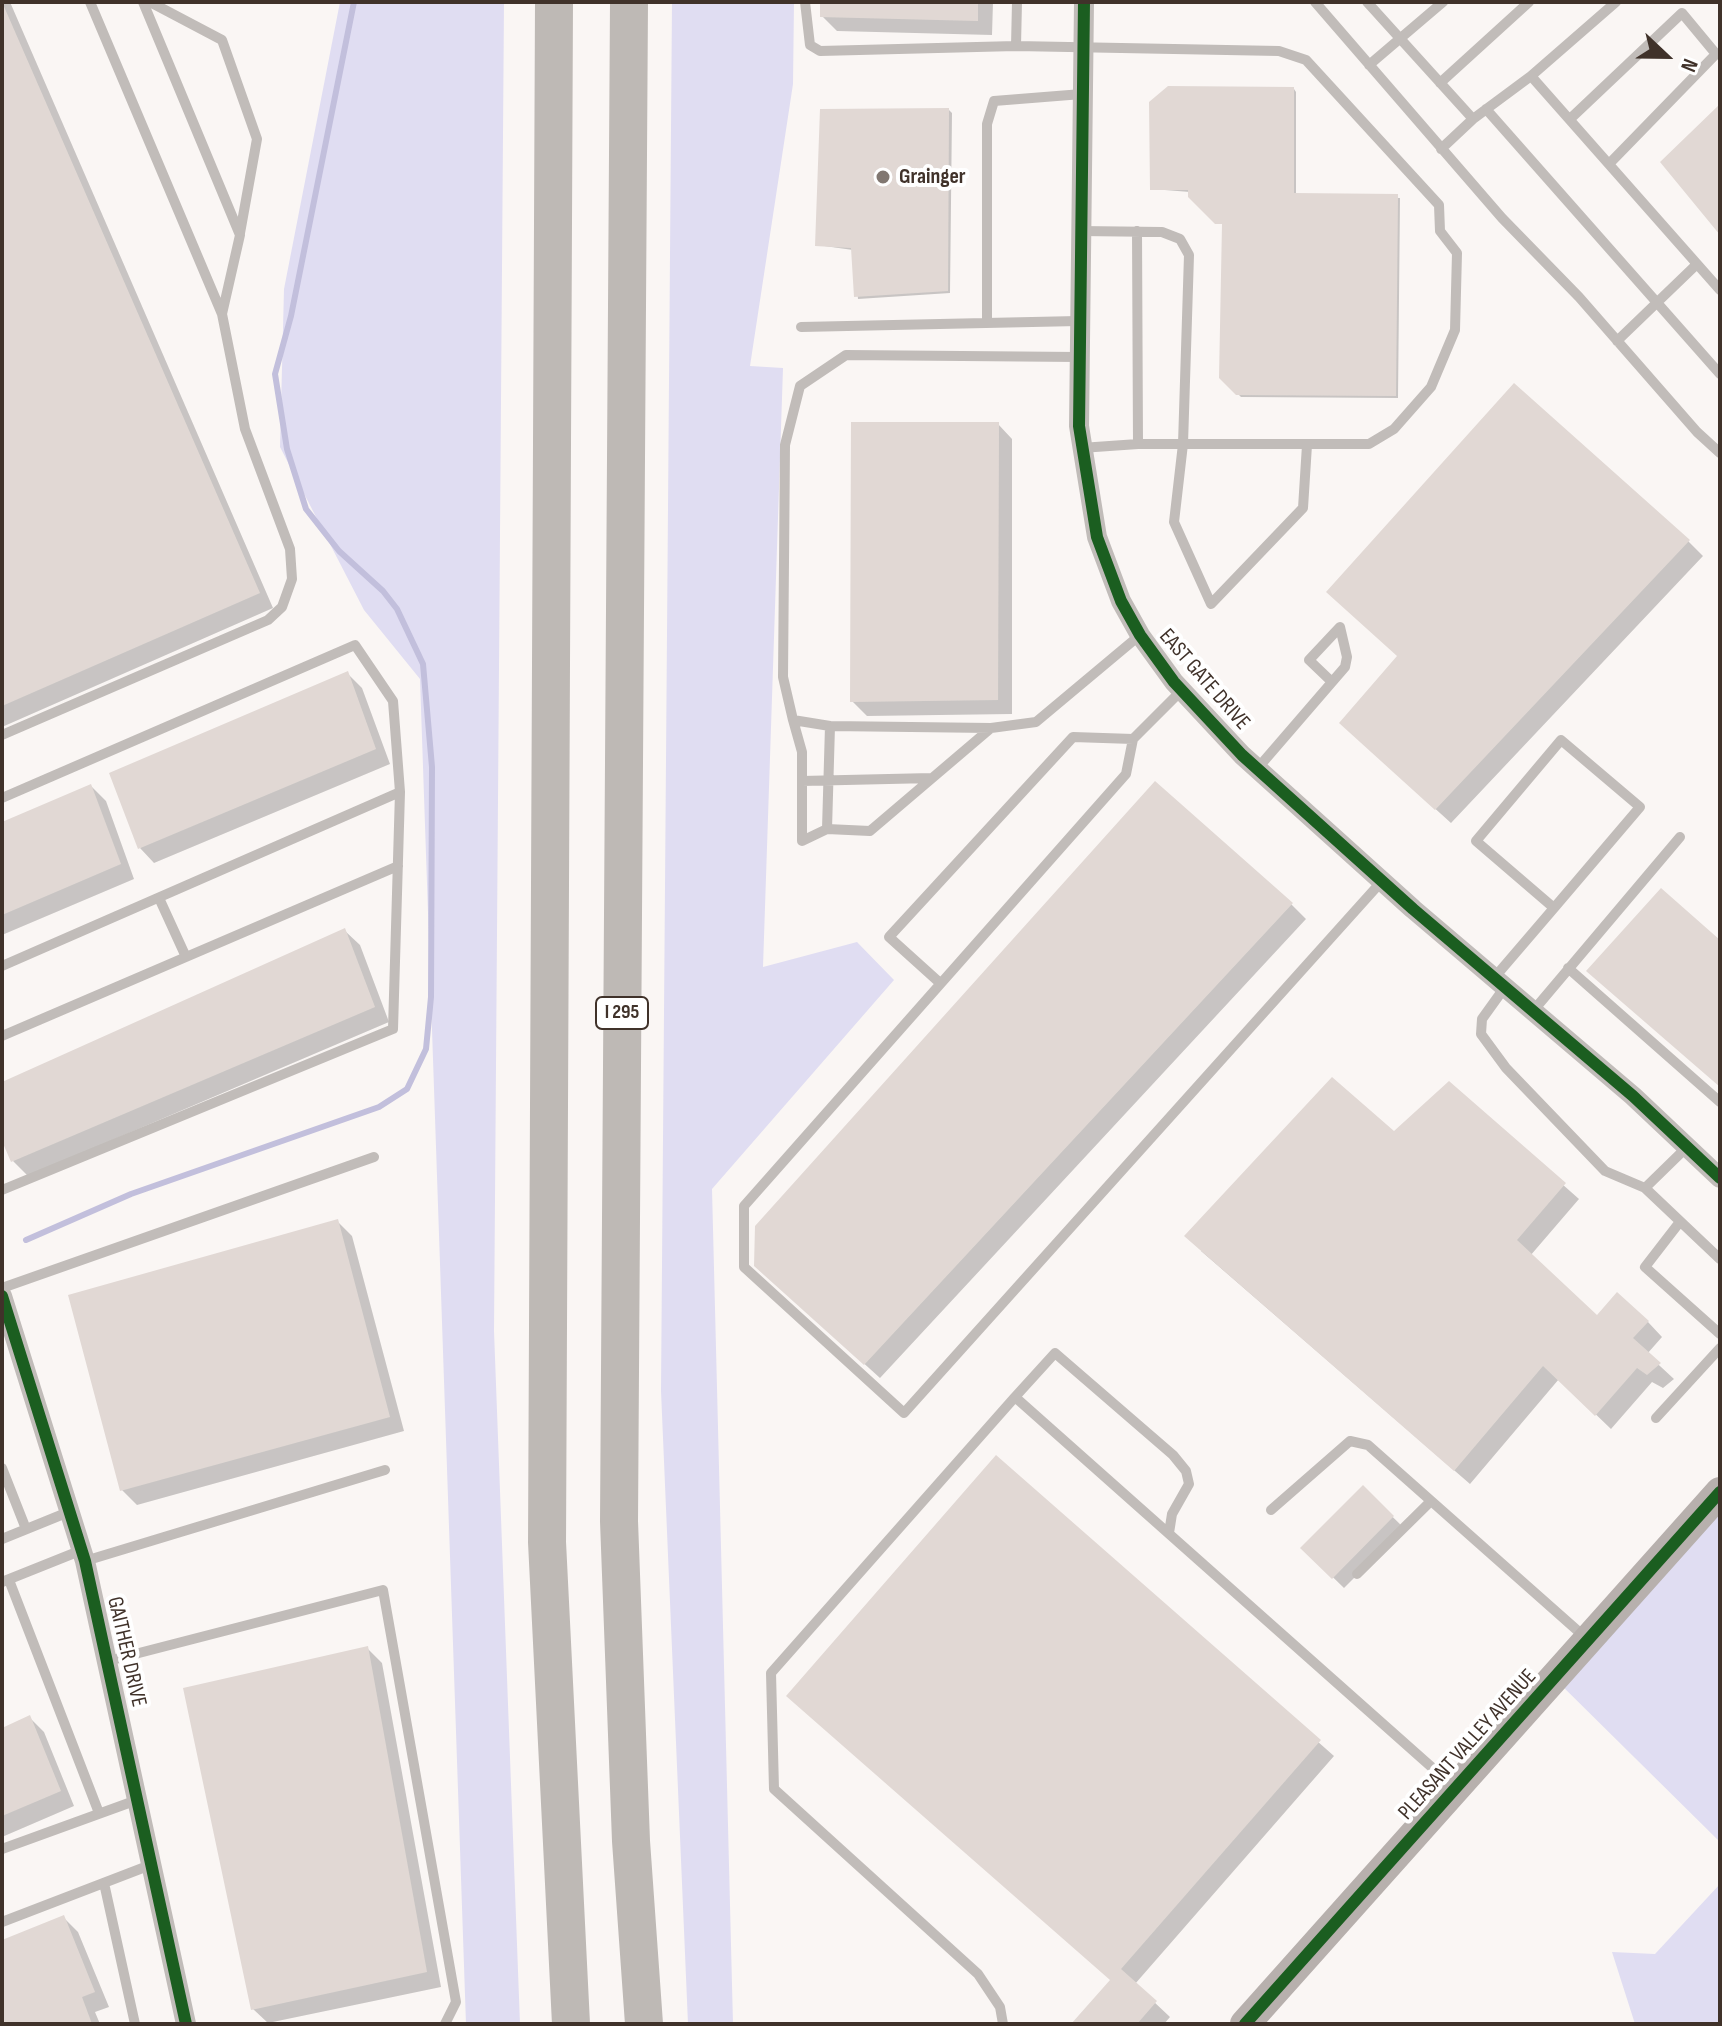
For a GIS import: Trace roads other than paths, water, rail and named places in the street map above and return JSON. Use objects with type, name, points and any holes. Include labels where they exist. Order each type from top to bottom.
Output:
[{"type":"highway","points":[[554,2],[547,1542],[571,2024]]},
{"type":"highway","name":"I 295","points":[[629,2],[619,1521],[631,1841],[644,2024]]},
{"type":"street","name":"EAST GATE DRIVE","points":[[1084,2],[1078,321],[1081,448],[1097,537],[1108,570],[1140,635],[1182,690],[1257,769],[1720,1178]]},
{"type":"street","name":"GAITHER DRIVE","points":[[2,1296],[84,1556],[186,2024]]},
{"type":"street","name":"PLEASANT VALLEY AVENUE","points":[[1245,2024],[1720,1492]]},
{"type":"lane","points":[[2,735],[268,620],[287,597],[292,579],[290,549],[245,429],[222,314],[90,2]]},
{"type":"lane","points":[[143,2],[240,235]]},
{"type":"lane","points":[[150,2],[222,40],[257,139],[222,314]]},
{"type":"lane","points":[[805,2],[810,45],[820,51],[1016,46],[1279,51],[1306,60],[1439,205],[1440,231],[1457,253],[1455,330],[1431,387],[1394,429],[1369,444],[1138,444],[1081,448]]},
{"type":"lane","points":[[1016,46],[1017,2]]},
{"type":"lane","points":[[1315,2],[1441,149],[1697,432],[1720,453]]},
{"type":"lane","points":[[1367,2],[1473,119]]},
{"type":"lane","points":[[1369,65],[1443,2]]},
{"type":"lane","points":[[1440,83],[1529,2]]},
{"type":"lane","points":[[1441,149],[1616,2]]},
{"type":"lane","points":[[1570,119],[1682,13],[1716,54],[1609,164]]},
{"type":"lane","points":[[1531,76],[1720,290]]},
{"type":"lane","points":[[987,323],[987,124],[994,101],[1082,94]]},
{"type":"lane","points":[[1486,109],[1720,374]]},
{"type":"lane","points":[[1080,231],[1162,232],[1180,239],[1189,255],[1183,444],[1174,522],[1211,604],[1303,508],[1307,445]]},
{"type":"lane","points":[[1137,231],[1138,444]]},
{"type":"lane","points":[[1617,341],[1697,264]]},
{"type":"lane","points":[[801,327],[1078,321]]},
{"type":"lane","points":[[991,728],[870,831],[827,829],[802,841],[802,752],[783,677],[785,445],[800,386],[846,355],[1078,357]]},
{"type":"lane","points":[[1257,769],[1345,667],[1347,657],[1340,627],[1309,660],[1332,682]]},
{"type":"lane","points":[[793,720],[830,726],[991,728],[1036,722],[1140,635]]},
{"type":"lane","points":[[2,798],[355,645],[393,701],[400,792],[393,1029],[2,1190]]},
{"type":"lane","points":[[1182,690],[1133,739],[1126,774],[744,1206],[744,1267],[904,1413],[1382,881]]},
{"type":"lane","points":[[827,829],[830,726]]},
{"type":"lane","points":[[940,983],[889,937],[1073,737],[1133,739]]},
{"type":"lane","points":[[1554,908],[1476,841],[1561,740],[1640,807],[1554,908],[1500,982],[1482,1019],[1481,1034],[1506,1068],[1605,1171],[1645,1188],[1720,1259]]},
{"type":"lane","points":[[802,781],[933,778]]},
{"type":"lane","points":[[2,966],[400,792]]},
{"type":"lane","points":[[1533,1011],[1680,837]]},
{"type":"lane","points":[[2,1036],[398,866]]},
{"type":"lane","points":[[159,898],[186,957]]},
{"type":"lane","points":[[1568,968],[1720,1102]]},
{"type":"lane","points":[[1645,1188],[1687,1147]]},
{"type":"lane","points":[[2,1288],[374,1157]]},
{"type":"lane","points":[[1679,1223],[1645,1267],[1720,1334]]},
{"type":"lane","points":[[1656,1418],[1720,1348]]},
{"type":"lane","points":[[1003,2024],[1000,2007],[978,1974],[774,1789],[771,1673],[1055,1353],[1173,1455],[1186,1471],[1189,1484],[1172,1514],[1169,1533]]},
{"type":"lane","points":[[1015,1397],[1455,1788]]},
{"type":"lane","points":[[1271,1510],[1350,1441],[1368,1445],[1588,1641]]},
{"type":"lane","points":[[2,1468],[26,1529]]},
{"type":"lane","points":[[99,1813],[5,1581],[385,1470]]},
{"type":"lane","points":[[1357,1574],[1431,1501]]},
{"type":"lane","points":[[2,1539],[71,1511]]},
{"type":"lane","points":[[108,1661],[383,1590],[456,2002],[445,2024]]},
{"type":"lane","points":[[2,1849],[139,1799]]},
{"type":"lane","points":[[2,1922],[153,1864]]},
{"type":"lane","points":[[104,1883],[135,2024]]},
{"type":"waterway","points":[[26,1240],[131,1194],[379,1107],[407,1089],[426,1049],[431,997],[432,767],[423,664],[397,609],[383,591],[339,551],[306,509],[287,449],[275,374],[291,316],[354,2]]},
{"type":"place","name":"Grainger","points":[[883,177]]}]
